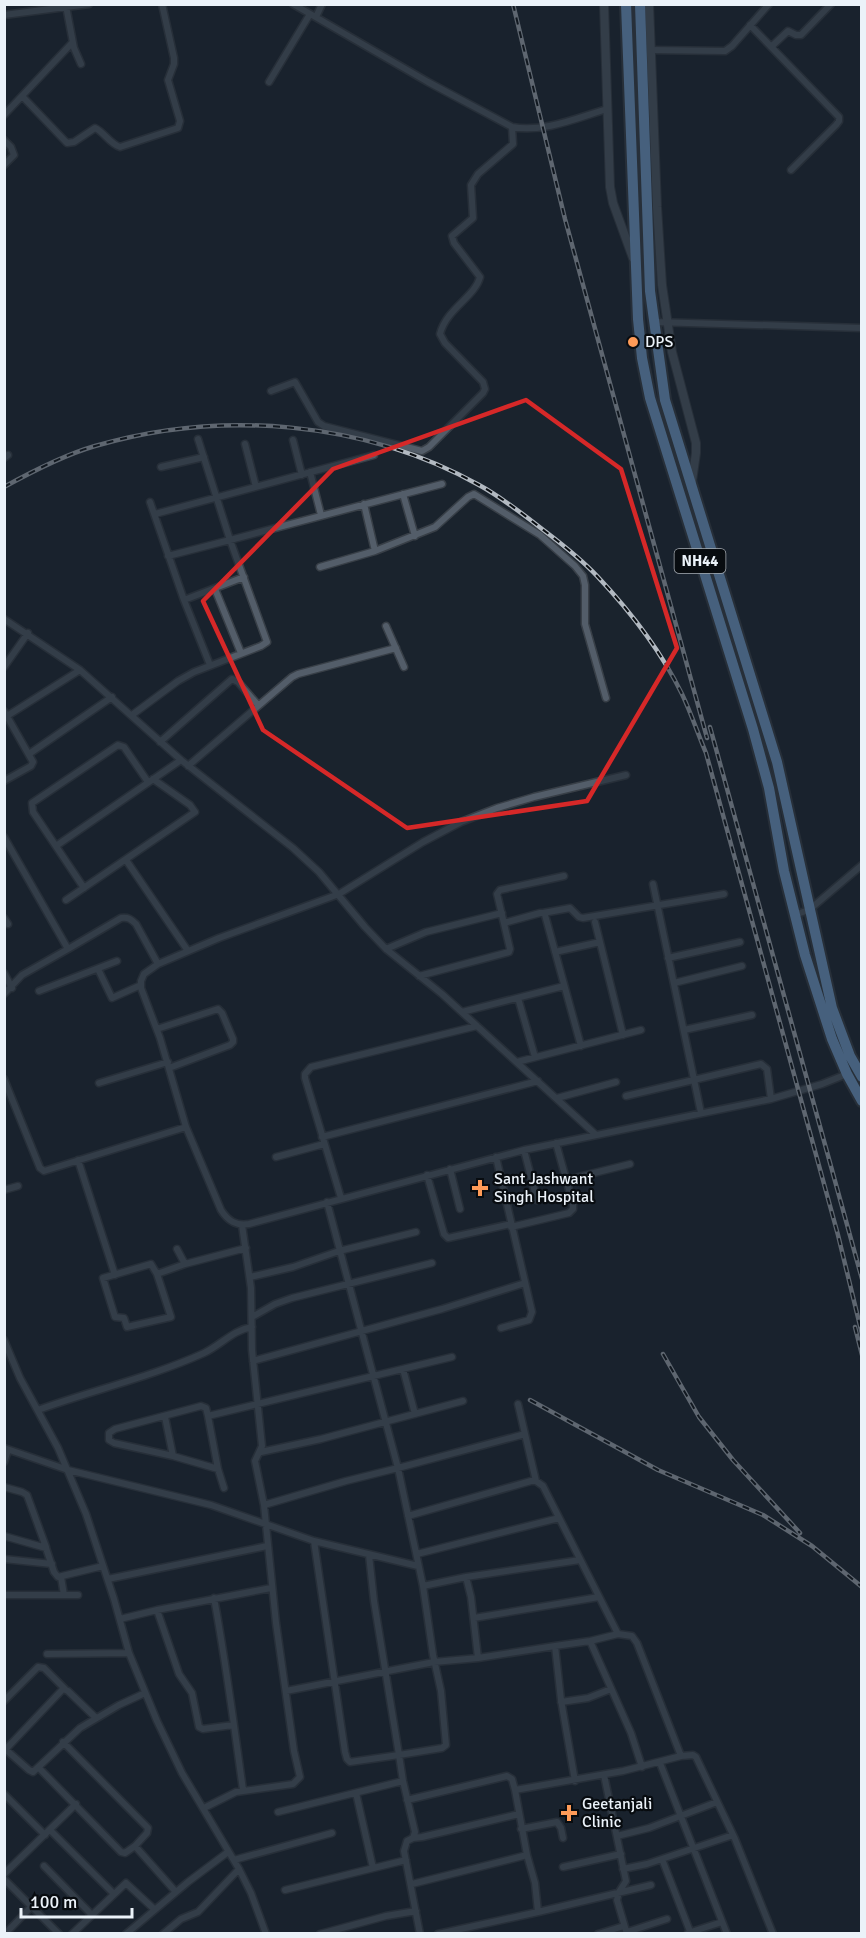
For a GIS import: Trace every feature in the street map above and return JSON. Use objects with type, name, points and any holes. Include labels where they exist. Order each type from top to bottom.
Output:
[{"type":"highway","name":"NH44","points":[[626,4],[635,262],[640,339],[650,398],[753,729],[769,788],[794,915],[832,1038],[861,1101]]},
{"type":"highway","name":"NH44","points":[[640,4],[650,291],[665,399],[777,762],[832,1008],[850,1056],[861,1077]]},
{"type":"street","points":[[4,15],[57,6],[89,4]]},
{"type":"street","points":[[22,96],[67,143],[74,142],[94,128],[101,131],[116,146],[124,146],[178,128],[181,125],[168,80],[174,58],[162,4]]},
{"type":"street","points":[[293,4],[428,82],[512,127],[521,129],[542,127],[607,109]]},
{"type":"street","points":[[269,82],[322,4]]},
{"type":"street","points":[[604,4],[610,187],[635,262]]},
{"type":"street","points":[[649,4],[662,285],[672,352],[696,443],[691,483]]},
{"type":"street","points":[[651,51],[724,51],[732,46],[769,4]]},
{"type":"street","points":[[771,47],[788,31],[801,35],[831,4]]},
{"type":"street","points":[[66,6],[72,43],[81,64]]},
{"type":"street","points":[[750,25],[839,117],[836,125],[791,170]]},
{"type":"street","points":[[4,114],[72,43]]},
{"type":"street","points":[[271,391],[295,382],[320,424],[422,451],[429,447],[483,393],[485,389],[483,382],[445,343],[440,334],[448,316],[477,284],[480,277],[454,243],[452,237],[473,218],[471,185],[478,174],[513,144],[512,127]]},
{"type":"street","points":[[4,140],[14,154],[4,165]]},
{"type":"street","points":[[654,322],[861,328]]},
{"type":"street","points":[[132,716],[178,681],[210,665],[267,642],[230,540],[198,439]]},
{"type":"street","points":[[293,440],[302,475]]},
{"type":"street","points":[[244,444],[255,487]]},
{"type":"street","points":[[155,514],[374,455]]},
{"type":"street","points":[[161,467],[204,457]]},
{"type":"street","points":[[310,472],[321,515]]},
{"type":"street","points":[[168,556],[442,484]]},
{"type":"street","points":[[403,494],[415,536]]},
{"type":"street","points":[[320,567],[375,551],[435,527],[474,494],[540,535],[583,576],[585,624],[606,698]]},
{"type":"street","points":[[150,502],[184,600],[210,665]]},
{"type":"street","points":[[364,504],[375,551]]},
{"type":"street","points":[[184,600],[244,577]]},
{"type":"street","points":[[214,589],[241,653]]},
{"type":"street","points":[[4,619],[80,670],[181,760],[293,848],[319,872],[364,927],[386,949],[462,1012],[595,1134]]},
{"type":"street","points":[[386,626],[404,668]]},
{"type":"street","points":[[4,667],[28,633]]},
{"type":"street","points":[[188,765],[285,682],[298,674],[396,648]]},
{"type":"street","points":[[4,781],[33,765],[6,714],[80,670]]},
{"type":"street","points":[[160,742],[232,679],[238,682],[258,705]]},
{"type":"street","points":[[29,754],[112,697]]},
{"type":"street","points":[[66,900],[84,888],[126,860],[195,812],[190,805],[151,781],[124,747],[118,744],[32,803],[31,808],[84,888]]},
{"type":"street","points":[[56,846],[181,760]]},
{"type":"street","points":[[626,775],[534,797],[478,815],[423,842],[339,894],[219,938],[158,964],[144,974],[141,986],[169,1065],[186,1127],[221,1210],[231,1222],[242,1225],[524,1150],[771,1099],[847,1074]]},
{"type":"street","points":[[4,837],[68,949]]},
{"type":"street","points":[[126,860],[188,951]]},
{"type":"street","points":[[794,915],[809,910],[861,865]]},
{"type":"street","points":[[419,976],[506,954],[510,949],[498,894],[500,890],[564,876]]},
{"type":"street","points":[[653,884],[701,1113]]},
{"type":"street","points":[[504,922],[570,908],[581,918],[724,894]]},
{"type":"street","points":[[386,949],[426,932],[502,913]]},
{"type":"street","points":[[543,913],[581,1046]]},
{"type":"street","points":[[4,994],[22,975],[126,917],[136,924],[158,964]]},
{"type":"street","points":[[595,922],[623,1035]]},
{"type":"street","points":[[555,952],[600,942]]},
{"type":"street","points":[[669,958],[740,942]]},
{"type":"street","points":[[39,991],[117,962]]},
{"type":"street","points":[[674,983],[742,966]]},
{"type":"street","points":[[98,969],[112,998],[141,986]]},
{"type":"street","points":[[4,973],[12,988]]},
{"type":"street","points":[[462,1012],[564,986]]},
{"type":"street","points":[[518,998],[536,1057]]},
{"type":"street","points":[[99,1083],[169,1065],[230,1045],[233,1042],[218,1008],[157,1029]]},
{"type":"street","points":[[684,1030],[752,1015]]},
{"type":"street","points":[[341,1198],[305,1074],[311,1067],[477,1026]]},
{"type":"street","points":[[517,1062],[641,1030]]},
{"type":"street","points":[[626,1096],[762,1064],[767,1069],[771,1099]]},
{"type":"street","points":[[4,1079],[42,1170],[46,1171],[186,1127]]},
{"type":"street","points":[[322,1137],[538,1081]]},
{"type":"street","points":[[557,1098],[616,1082]]},
{"type":"street","points":[[428,1175],[444,1234],[448,1238],[571,1212],[574,1206],[556,1143]]},
{"type":"street","points":[[276,1157],[324,1144]]},
{"type":"street","points":[[524,1150],[537,1200]]},
{"type":"street","points":[[496,1157],[532,1312],[531,1318],[526,1321],[501,1328]]},
{"type":"street","points":[[78,1160],[115,1275]]},
{"type":"street","points":[[566,1180],[630,1164]]},
{"type":"street","points":[[450,1169],[460,1209]]},
{"type":"street","points":[[4,1190],[18,1186]]},
{"type":"street","points":[[314,1541],[348,1761],[355,1762],[442,1748],[446,1745],[441,1691],[434,1662],[417,1554],[398,1468],[327,1202]]},
{"type":"street","points":[[204,1808],[236,1792],[293,1784],[299,1779],[271,1588],[264,1506],[255,1461],[262,1446],[253,1361],[250,1277],[242,1225]]},
{"type":"street","points":[[250,1277],[285,1269],[339,1251],[416,1232]]},
{"type":"street","points":[[157,1274],[246,1248]]},
{"type":"street","points":[[177,1249],[185,1264]]},
{"type":"street","points":[[252,1317],[280,1302],[432,1263]]},
{"type":"street","points":[[152,1264],[157,1274],[171,1317],[127,1327],[124,1318],[115,1317],[103,1278],[152,1264]]},
{"type":"street","points":[[253,1361],[442,1309],[525,1283]]},
{"type":"street","points":[[38,1410],[176,1364],[213,1348],[241,1329],[252,1327]]},
{"type":"street","points":[[4,1340],[20,1378],[68,1470],[86,1514],[108,1579],[129,1653],[145,1694],[172,1754],[239,1869],[266,1934]]},
{"type":"street","points":[[208,1416],[452,1357]]},
{"type":"street","points":[[403,1368],[415,1414]]},
{"type":"street","points":[[261,1452],[463,1401]]},
{"type":"street","points":[[518,1404],[536,1481],[543,1486],[618,1634]]},
{"type":"street","points":[[218,1468],[114,1443],[108,1436],[115,1429],[201,1406],[206,1408],[224,1488]]},
{"type":"street","points":[[165,1417],[172,1456]]},
{"type":"street","points":[[264,1506],[346,1481],[525,1434]]},
{"type":"street","points":[[4,1462],[6,1449],[68,1470],[211,1505],[314,1541],[418,1566]]},
{"type":"street","points":[[408,1516],[536,1481]]},
{"type":"street","points":[[4,1487],[22,1491],[27,1495],[56,1576],[61,1577],[103,1566]]},
{"type":"street","points":[[417,1554],[559,1518]]},
{"type":"street","points":[[4,1536],[46,1548]]},
{"type":"street","points":[[108,1579],[267,1546]]},
{"type":"street","points":[[369,1555],[402,1781],[415,1832],[413,1838]]},
{"type":"street","points":[[4,1559],[52,1564]]},
{"type":"street","points":[[423,1586],[466,1577],[580,1560]]},
{"type":"street","points":[[61,1577],[64,1595]]},
{"type":"street","points":[[466,1577],[474,1618],[478,1658]]},
{"type":"street","points":[[120,1619],[271,1588]]},
{"type":"street","points":[[4,1595],[78,1595]]},
{"type":"street","points":[[474,1618],[599,1598]]},
{"type":"street","points":[[213,1599],[229,1683],[243,1790]]},
{"type":"street","points":[[157,1610],[179,1674],[192,1694],[199,1727],[203,1729],[233,1725]]},
{"type":"street","points":[[286,1691],[434,1662],[478,1658],[590,1641],[618,1634],[632,1636],[637,1643],[681,1756]]},
{"type":"street","points":[[590,1641],[631,1733],[642,1767]]},
{"type":"street","points":[[555,1646],[561,1702],[575,1781]]},
{"type":"street","points":[[47,1654],[129,1653]]},
{"type":"street","points":[[4,1701],[38,1667],[44,1668],[96,1718]]},
{"type":"street","points":[[65,1689],[5,1748],[31,1772],[39,1768],[63,1742],[80,1728],[145,1694]]},
{"type":"street","points":[[561,1702],[588,1698],[611,1689]]},
{"type":"street","points":[[39,1768],[121,1852],[125,1853],[135,1846],[147,1833],[148,1828],[63,1742]]},
{"type":"street","points":[[515,1790],[575,1781],[693,1755],[733,1835],[773,1934]]},
{"type":"street","points":[[660,1763],[727,1934]]},
{"type":"street","points":[[604,1775],[626,1881],[617,1900],[626,1931]]},
{"type":"street","points":[[407,1800],[507,1776],[513,1779],[521,1829],[535,1883],[538,1911]]},
{"type":"street","points":[[278,1812],[402,1781]]},
{"type":"street","points":[[356,1793],[373,1868]]},
{"type":"street","points":[[4,1794],[45,1835]]},
{"type":"street","points":[[617,1836],[649,1828],[717,1802]]},
{"type":"street","points":[[4,1874],[76,1804]]},
{"type":"street","points":[[420,1934],[406,1860],[405,1846],[408,1840],[519,1814]]},
{"type":"street","points":[[521,1829],[557,1822],[563,1838]]},
{"type":"street","points":[[50,1830],[114,1894]]},
{"type":"street","points":[[234,1860],[332,1833]]},
{"type":"street","points":[[623,1869],[647,1864],[733,1835]]},
{"type":"street","points":[[135,1846],[176,1892]]},
{"type":"street","points":[[126,1934],[154,1909],[228,1852]]},
{"type":"street","points":[[563,1867],[621,1854]]},
{"type":"street","points":[[412,1884],[527,1855]]},
{"type":"street","points":[[662,1859],[690,1933],[722,1922]]},
{"type":"street","points":[[285,1890],[406,1860]]},
{"type":"street","points":[[44,1866],[92,1915]]},
{"type":"street","points":[[163,1934],[181,1918],[198,1912],[239,1869]]},
{"type":"street","points":[[4,1880],[59,1934]]},
{"type":"street","points":[[72,1934],[124,1885],[128,1884],[154,1909]]},
{"type":"street","points":[[438,1934],[651,1885]]},
{"type":"street","points":[[5,1934],[31,1907]]},
{"type":"street","points":[[320,1934],[386,1916],[416,1911]]},
{"type":"street","points":[[598,1934],[626,1931],[667,1919]]},
{"type":"highlighted area","points":[[526,400],[621,469],[677,648],[587,801],[407,828],[263,730],[203,601],[333,469]]},
{"type":"railway","points":[[513,4],[565,219],[707,738]]},
{"type":"railway","points":[[4,487],[72,454],[143,434],[192,427],[242,425],[291,428],[340,435],[388,447],[435,463],[505,501],[579,558],[633,617],[655,647],[682,694],[706,753],[838,1235],[862,1334]]},
{"type":"railway","points":[[710,727],[862,1279]]},
{"type":"railway","points":[[855,1327],[862,1355]]},
{"type":"railway","points":[[663,1354],[699,1417],[733,1460],[800,1533]]},
{"type":"railway","points":[[530,1400],[658,1470],[763,1515],[812,1546],[862,1587]]},
{"type":"place","name":"DPS","points":[[633,342]]},
{"type":"place","name":"Sant Jashwant Singh Hospital","points":[[480,1188]]},
{"type":"place","name":"Geetanjali Clinic","points":[[569,1813]]}]
